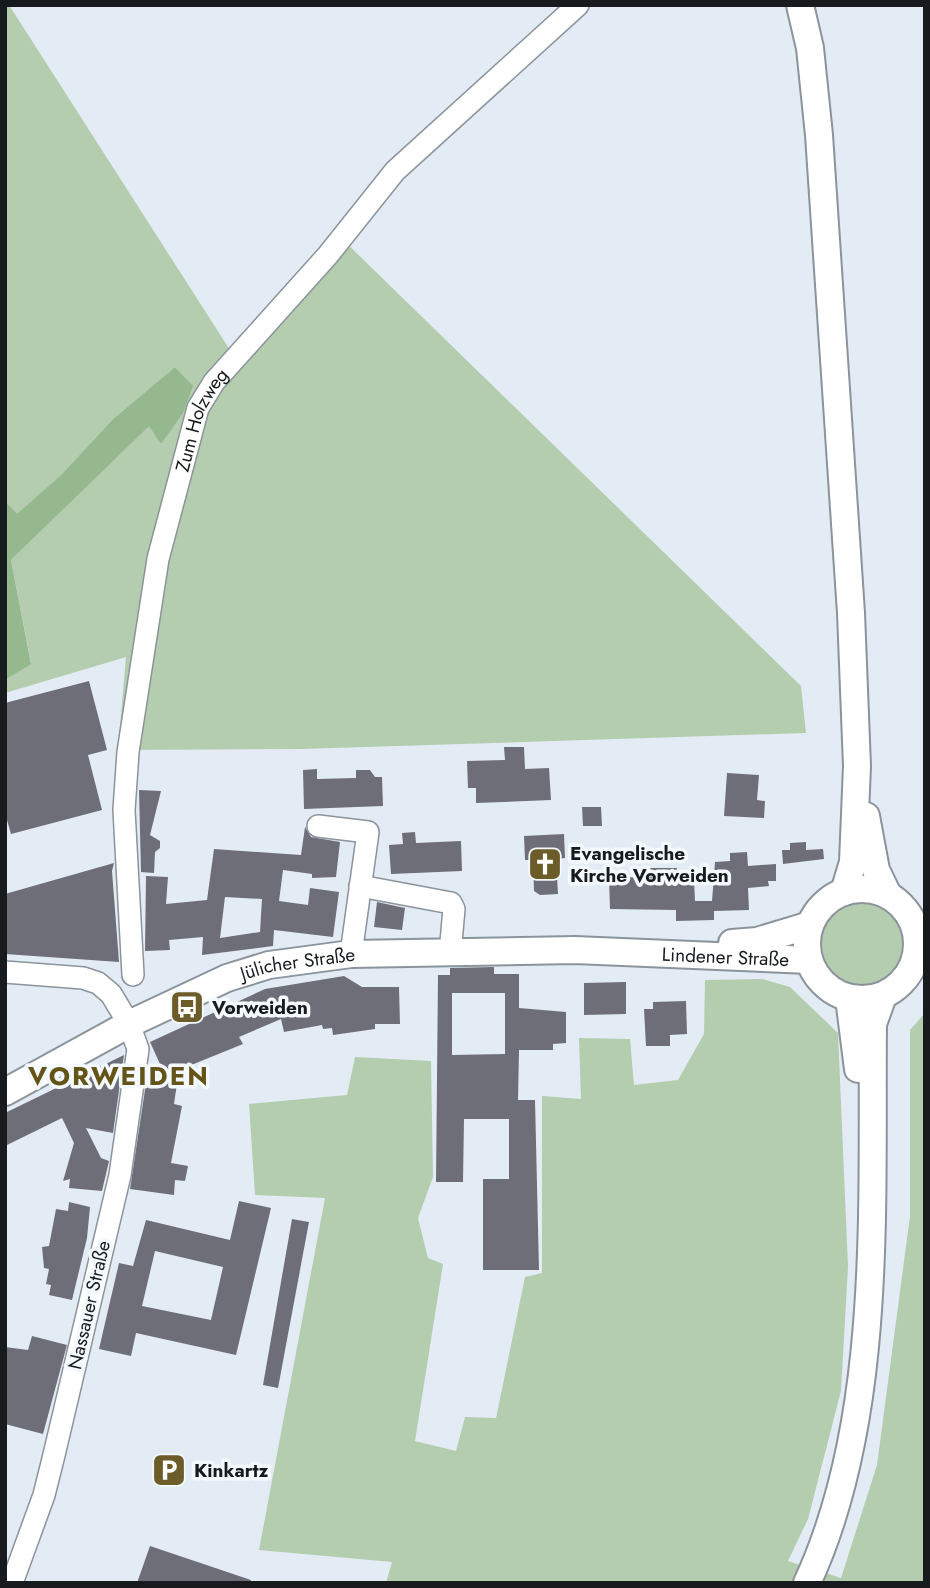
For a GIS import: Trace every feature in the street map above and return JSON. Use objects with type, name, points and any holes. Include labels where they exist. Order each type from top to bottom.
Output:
[{"type":"main road","points":[[800,5],[810,48],[819,135],[850,613],[857,766],[853,862],[844,892]]},
{"type":"main road","points":[[857,766],[876,870],[888,895]]},
{"type":"main road","points":[[866,890],[888,895],[902,905],[912,920],[921,946],[905,981],[883,996],[866,1000],[849,998],[824,984],[809,960],[807,942],[810,925],[830,899],[844,892],[866,890]]},
{"type":"main road","name":"Lindener Straße","points":[[640,951],[757,941],[810,925]]},
{"type":"main road","name":"Jülicher Straße","points":[[5,1092],[129,1024],[227,978],[269,965],[351,954],[575,950]]},
{"type":"main road","name":"Lindener Straße","points":[[575,950],[809,960]]},
{"type":"main road","points":[[807,1583],[839,1488],[857,1409],[866,1337],[873,1024],[883,996]]},
{"type":"main road","points":[[849,998],[871,1183]]},
{"type":"street","name":"Zum Holzweg","points":[[133,975],[124,810],[128,752],[158,559],[198,408],[214,382],[328,255],[395,171],[578,5]]},
{"type":"street","points":[[318,826],[369,832],[351,954]]},
{"type":"street","points":[[360,886],[451,903],[454,909],[450,953]]},
{"type":"street","name":"Nassauer Straße","points":[[5,972],[89,979],[111,994],[136,1040],[138,1063],[120,1175],[44,1495],[12,1583]]},
{"type":"green space","points":[[5,5],[9,5],[230,350],[338,235],[801,686],[806,733],[301,749],[118,750],[126,657],[5,693],[5,680],[31,663],[11,560],[149,425],[161,444],[192,386],[175,367],[113,419],[61,475],[17,515],[5,501]]},
{"type":"green space","points":[[175,367],[193,386],[183,413],[161,444],[149,426],[11,560],[31,664],[5,680],[5,501],[17,514],[61,475],[113,419]]},
{"type":"green space","points":[[862,900],[879,904],[893,913],[902,927],[906,944],[902,961],[893,975],[879,984],[862,988],[845,984],[831,975],[822,961],[818,944],[822,927],[831,913],[845,904]]},
{"type":"green space","points":[[762,979],[790,987],[838,1033],[848,1267],[841,1391],[808,1519],[788,1561],[841,1578],[877,1465],[910,1216],[910,1030],[925,1013],[925,1583],[386,1583],[392,1562],[259,1550],[325,1198],[255,1195],[249,1104],[347,1095],[355,1057],[431,1061],[433,1177],[418,1218],[428,1258],[443,1264],[415,1441],[456,1451],[465,1417],[496,1418],[525,1277],[542,1273],[542,1096],[581,1099],[579,1038],[630,1039],[634,1085],[678,1080],[704,1034],[705,980]]},
{"type":"building","points":[[89,681],[107,750],[88,755],[102,810],[11,834],[5,813],[5,703]]},
{"type":"building","points":[[504,747],[524,747],[525,769],[549,768],[551,800],[476,803],[476,788],[468,788],[467,761],[505,760]]},
{"type":"building","points":[[317,769],[317,779],[356,778],[356,770],[370,770],[375,777],[382,777],[383,806],[304,809],[303,770]]},
{"type":"building","points":[[727,773],[759,775],[757,800],[765,801],[764,818],[724,816]]},
{"type":"building","points":[[139,790],[161,791],[150,835],[160,841],[160,848],[155,852],[154,873],[141,872]]},
{"type":"building","points":[[582,807],[601,807],[602,826],[583,826]]},
{"type":"building","points":[[305,827],[311,837],[340,842],[336,877],[312,878],[312,874],[283,870],[279,901],[308,905],[310,888],[339,892],[333,937],[274,930],[273,946],[202,955],[203,937],[169,940],[170,950],[145,951],[146,876],[168,877],[166,904],[207,900],[214,849],[301,855]],"holes":[[[225,897],[262,899],[260,932],[220,938]]]},
{"type":"building","points":[[415,832],[416,843],[461,841],[462,871],[391,874],[389,845],[403,844],[402,833]]},
{"type":"building","name":"Evangelische Kirche Vorweiden","points":[[564,834],[565,858],[556,859],[558,894],[540,895],[534,891],[533,860],[525,860],[524,836]]},
{"type":"building","points":[[806,842],[806,850],[823,849],[824,859],[783,864],[782,850],[790,850],[790,843]]},
{"type":"building","points":[[747,852],[748,866],[776,864],[776,881],[768,881],[769,886],[748,888],[749,910],[714,911],[714,920],[676,921],[676,910],[610,909],[609,878],[640,877],[639,868],[677,868],[677,881],[694,880],[695,901],[712,901],[715,862],[730,861],[730,853]]},
{"type":"building","points":[[114,863],[112,871],[119,962],[5,954],[5,894]]},
{"type":"building","points":[[377,902],[405,908],[402,930],[374,927]]},
{"type":"building","points":[[494,967],[494,974],[519,974],[519,1008],[566,1012],[566,1043],[553,1044],[553,1050],[519,1050],[518,1100],[535,1100],[539,1270],[483,1270],[483,1179],[509,1179],[509,1119],[464,1119],[463,1182],[436,1182],[438,975],[450,975],[450,968]],"holes":[[[452,993],[505,993],[505,1054],[452,1055]]]},
{"type":"building","points":[[344,976],[362,987],[399,987],[400,1024],[375,1024],[375,1029],[333,1035],[332,1028],[323,1029],[322,1025],[284,1032],[281,1019],[239,1037],[243,1044],[179,1070],[174,1104],[182,1106],[171,1163],[188,1166],[185,1181],[175,1180],[174,1195],[130,1189],[148,1070],[160,1064],[150,1042],[265,989]]},
{"type":"building","points":[[626,982],[626,1014],[584,1015],[584,983]]},
{"type":"building","points":[[686,1001],[687,1034],[670,1035],[670,1046],[646,1046],[644,1009],[653,1009],[653,1002]]},
{"type":"building","points":[[124,1055],[113,1133],[86,1128],[101,1158],[109,1161],[102,1191],[69,1188],[70,1179],[63,1181],[74,1143],[62,1118],[5,1146],[5,1108],[7,1112]]},
{"type":"building","points":[[239,1201],[271,1208],[236,1355],[136,1333],[131,1356],[99,1349],[119,1263],[133,1266],[146,1220],[230,1240]],"holes":[[[155,1251],[223,1267],[211,1320],[142,1306]]]},
{"type":"building","points":[[69,1202],[90,1207],[87,1238],[72,1300],[49,1295],[51,1285],[46,1284],[49,1269],[44,1268],[42,1247],[49,1246],[56,1209],[68,1211]]},
{"type":"building","points":[[292,1219],[309,1222],[278,1388],[263,1385]]},
{"type":"building","points":[[32,1336],[67,1345],[43,1434],[5,1424],[5,1347],[28,1350]]},
{"type":"building","points":[[150,1546],[251,1580],[250,1583],[137,1583]]},
{"type":"place","name":"Evangelische Kirche Vorweiden","points":[[545,864]]},
{"type":"place","name":"Vorweiden","points":[[187,1007]]},
{"type":"place","name":"Kinkartz","points":[[169,1470]]},
{"type":"district","name":"VORWEIDEN","points":[[119,1076]]}]
